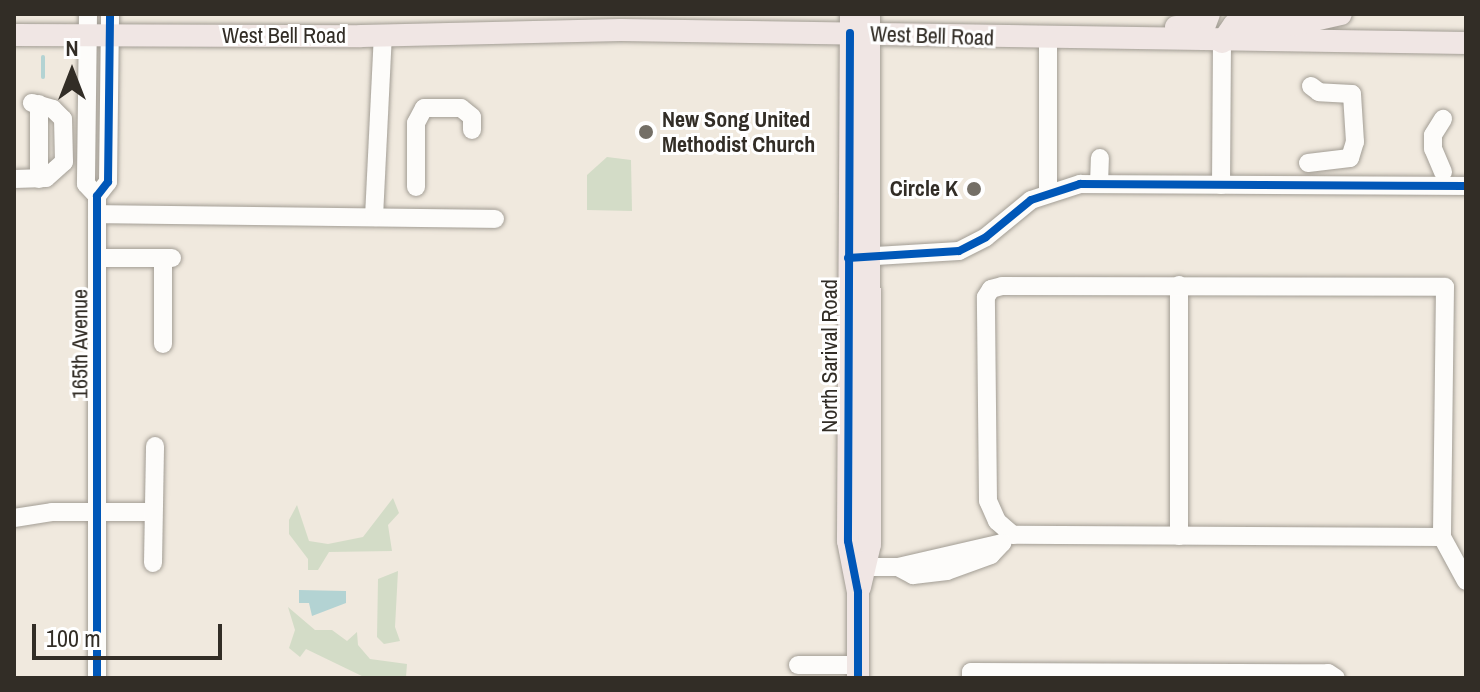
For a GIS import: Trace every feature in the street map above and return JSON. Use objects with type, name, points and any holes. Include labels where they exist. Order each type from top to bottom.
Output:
[{"type":"main road","points":[[1093,41],[1147,27],[1204,27],[1209,14]]},
{"type":"main road","points":[[1222,42],[1234,25],[1292,25],[1341,14]]},
{"type":"main road","name":"West Bell Road","points":[[14,35],[98,24],[383,36],[500,23],[860,24],[1048,40],[1466,43]]},
{"type":"main road","name":"North Sarival Road","points":[[858,567],[870,544],[871,257],[860,24]]},
{"type":"main road","name":"North Sarival Road","points":[[858,671],[858,567],[848,541],[848,258],[860,24]]},
{"type":"street","name":"165th Avenue","points":[[97,678],[97,205],[86,184],[98,24]]},
{"type":"street","points":[[374,217],[383,36]]},
{"type":"street","points":[[1048,40],[1056,148],[1048,192]]},
{"type":"street","points":[[1221,185],[1222,42]]},
{"type":"street","points":[[1308,163],[1347,159],[1354,149],[1354,96],[1319,92],[1311,86]]},
{"type":"street","points":[[14,179],[46,177],[43,105]]},
{"type":"street","points":[[416,187],[416,123],[424,108],[461,108],[472,117],[472,130]]},
{"type":"street","points":[[1443,119],[1433,135],[1433,149],[1443,172]]},
{"type":"street","points":[[1099,184],[1100,158]]},
{"type":"street","points":[[848,258],[959,251],[986,237],[1048,192],[1099,184],[1466,186]]},
{"type":"street","points":[[97,205],[495,219]]},
{"type":"street","points":[[98,258],[168,258],[163,344]]},
{"type":"street","points":[[1008,539],[988,501],[986,297],[991,289],[1179,285],[1445,287],[1442,537],[1466,581]]},
{"type":"street","points":[[1179,285],[1179,536]]},
{"type":"street","points":[[1446,346],[1466,346]]},
{"type":"street","points":[[153,563],[155,446]]},
{"type":"street","points":[[14,518],[152,512]]},
{"type":"street","points":[[858,567],[898,567],[913,575],[947,571],[991,555],[1008,539],[1442,537]]},
{"type":"street","points":[[798,665],[858,671]]},
{"type":"street","points":[[971,675],[1328,673],[1336,678]]},
{"type":"green space","points":[[607,157],[631,160],[632,211],[587,210],[587,175]]},
{"type":"green space","points":[[393,498],[399,513],[388,525],[392,551],[329,552],[318,570],[308,570],[308,559],[289,534],[289,520],[297,505],[309,541],[328,544],[363,537]]},
{"type":"green space","points":[[398,571],[395,627],[400,641],[384,644],[377,637],[378,579]]},
{"type":"green space","points":[[288,607],[315,630],[332,630],[347,641],[357,632],[358,645],[370,659],[407,664],[406,677],[366,678],[306,649],[300,657],[289,648],[295,630]]},
{"type":"water","points":[[299,590],[346,591],[346,603],[312,616],[309,603],[299,603]]},
{"type":"waterway","points":[[43,57],[43,77]]},
{"type":"cycle path","points":[[97,678],[97,196],[108,182],[110,14]]},
{"type":"cycle path","points":[[850,33],[848,541],[858,592],[858,678]]},
{"type":"cycle path","points":[[848,258],[959,251],[986,237],[1031,200],[1080,184],[1466,186]]},
{"type":"place","name":"New Song United Methodist Church","points":[[646,132]]},
{"type":"place","name":"Circle K","points":[[974,189]]}]
